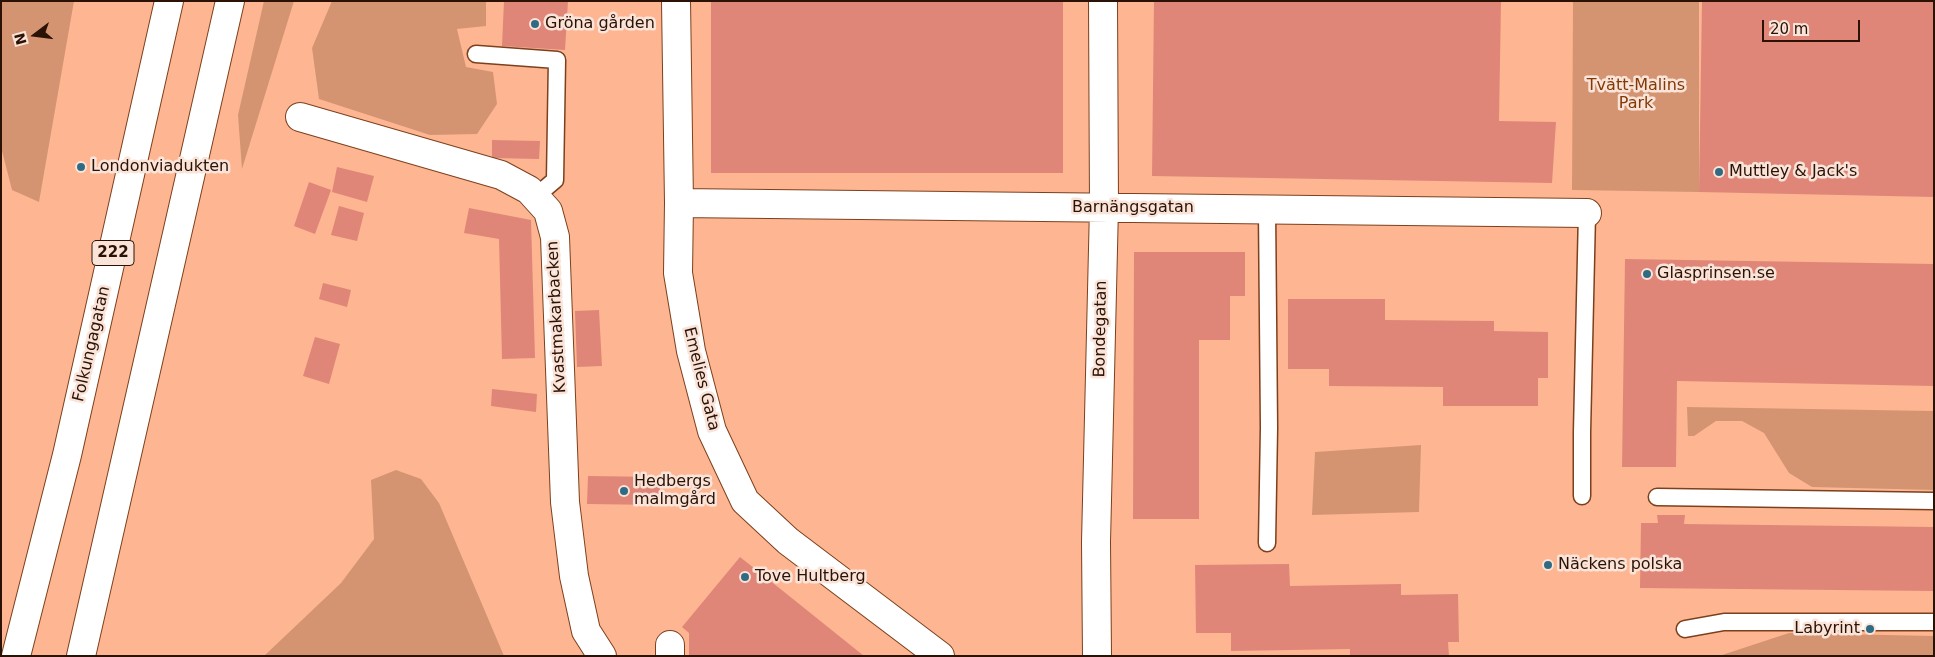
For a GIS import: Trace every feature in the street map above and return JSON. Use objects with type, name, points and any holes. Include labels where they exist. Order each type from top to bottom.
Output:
[{"type":"street","name":"Folkungagatan","points":[[16,656],[67,455],[169,1]]},
{"type":"street","points":[[81,656],[230,1]]},
{"type":"street","name":"Emelies Gata","points":[[676,1],[679,203],[678,273],[691,351],[712,431],[745,501],[788,541],[940,656]]},
{"type":"street","name":"Bondegatan","points":[[1097,656],[1096,542],[1104,207],[1103,1]]},
{"type":"street","name":"Kvastmakarbacken","points":[[300,117],[501,175],[529,190],[548,211],[555,238],[566,502],[574,576],[586,631],[602,656]]},
{"type":"street","name":"Barnängsgatan","points":[[679,203],[1587,214]]},
{"type":"lane","points":[[476,54],[558,60],[555,180],[535,197]]},
{"type":"lane","points":[[1267,209],[1269,428],[1267,542]]},
{"type":"lane","points":[[1582,496],[1587,214]]},
{"type":"lane","points":[[1657,497],[1934,501]]},
{"type":"lane","points":[[1685,629],[1724,622],[1934,622]]},
{"type":"green space","points":[[1,1],[74,1],[39,202],[12,190],[1,147]]},
{"type":"green space","points":[[264,1],[294,1],[242,169],[238,115]]},
{"type":"green space","points":[[332,1],[486,1],[486,26],[457,29],[466,67],[493,72],[497,104],[477,134],[430,135],[319,99],[312,48]]},
{"type":"green space","name":"Tvätt-Malins Park","points":[[1573,1],[1699,1],[1699,192],[1572,190]]},
{"type":"green space","points":[[1687,407],[1934,411],[1934,490],[1812,487],[1789,473],[1764,433],[1742,421],[1716,421],[1694,436],[1688,436]]},
{"type":"green space","points":[[1421,445],[1419,512],[1312,515],[1315,452]]},
{"type":"green space","points":[[396,470],[421,479],[439,503],[504,656],[264,656],[341,583],[374,539],[371,480]]},
{"type":"green space","points":[[1789,633],[1934,636],[1934,656],[1719,656]]},
{"type":"building","name":"Gröna gården","points":[[504,1],[568,1],[565,50],[502,46]]},
{"type":"building","points":[[711,1],[1063,1],[1063,173],[711,173]]},
{"type":"building","points":[[1154,1],[1501,1],[1499,121],[1556,122],[1552,183],[1152,176]]},
{"type":"building","points":[[1702,1],[1934,1],[1934,197],[1699,192]]},
{"type":"building","points":[[492,140],[540,141],[539,159],[492,158]]},
{"type":"building","points":[[337,167],[374,176],[367,202],[332,192]]},
{"type":"building","points":[[309,182],[331,190],[315,234],[294,226]]},
{"type":"building","points":[[339,206],[364,213],[357,241],[331,235]]},
{"type":"building","points":[[469,208],[531,220],[535,358],[502,359],[499,239],[464,233]]},
{"type":"building","points":[[1134,252],[1245,252],[1245,296],[1230,296],[1230,340],[1199,340],[1199,519],[1133,519]]},
{"type":"building","points":[[1625,259],[1934,264],[1934,386],[1677,381],[1676,467],[1622,467]]},
{"type":"building","points":[[323,283],[351,290],[347,307],[319,299]]},
{"type":"building","points":[[1288,299],[1385,299],[1385,320],[1494,321],[1494,331],[1548,332],[1548,378],[1538,378],[1538,406],[1443,406],[1443,387],[1329,386],[1329,369],[1288,369]]},
{"type":"building","points":[[599,310],[602,366],[577,367],[575,311]]},
{"type":"building","points":[[315,337],[340,344],[329,384],[303,376]]},
{"type":"building","points":[[492,389],[537,394],[536,412],[491,406]]},
{"type":"building","name":"Hedbergs malmgård","points":[[588,476],[660,477],[660,505],[587,504]]},
{"type":"building","points":[[1657,515],[1685,515],[1684,524],[1934,527],[1934,591],[1640,588],[1641,523],[1658,523]]},
{"type":"building","points":[[740,557],[864,656],[689,656],[689,633],[682,627]]},
{"type":"building","points":[[1289,564],[1290,586],[1401,584],[1401,595],[1458,594],[1459,642],[1448,642],[1449,656],[1350,656],[1350,649],[1231,651],[1231,633],[1196,633],[1195,565]]},
{"type":"place","name":"Gröna gården","points":[[535,24]]},
{"type":"place","name":"Londonviadukten","points":[[81,167]]},
{"type":"place","name":"Muttley & Jack's","points":[[1719,172]]},
{"type":"place","name":"Glasprinsen.se","points":[[1647,274]]},
{"type":"place","name":"Hedbergs malmgård","points":[[624,491]]},
{"type":"place","name":"Näckens polska","points":[[1548,565]]},
{"type":"place","name":"Tove Hultberg","points":[[745,577]]},
{"type":"place","name":"Labyrint","points":[[1870,629]]}]
